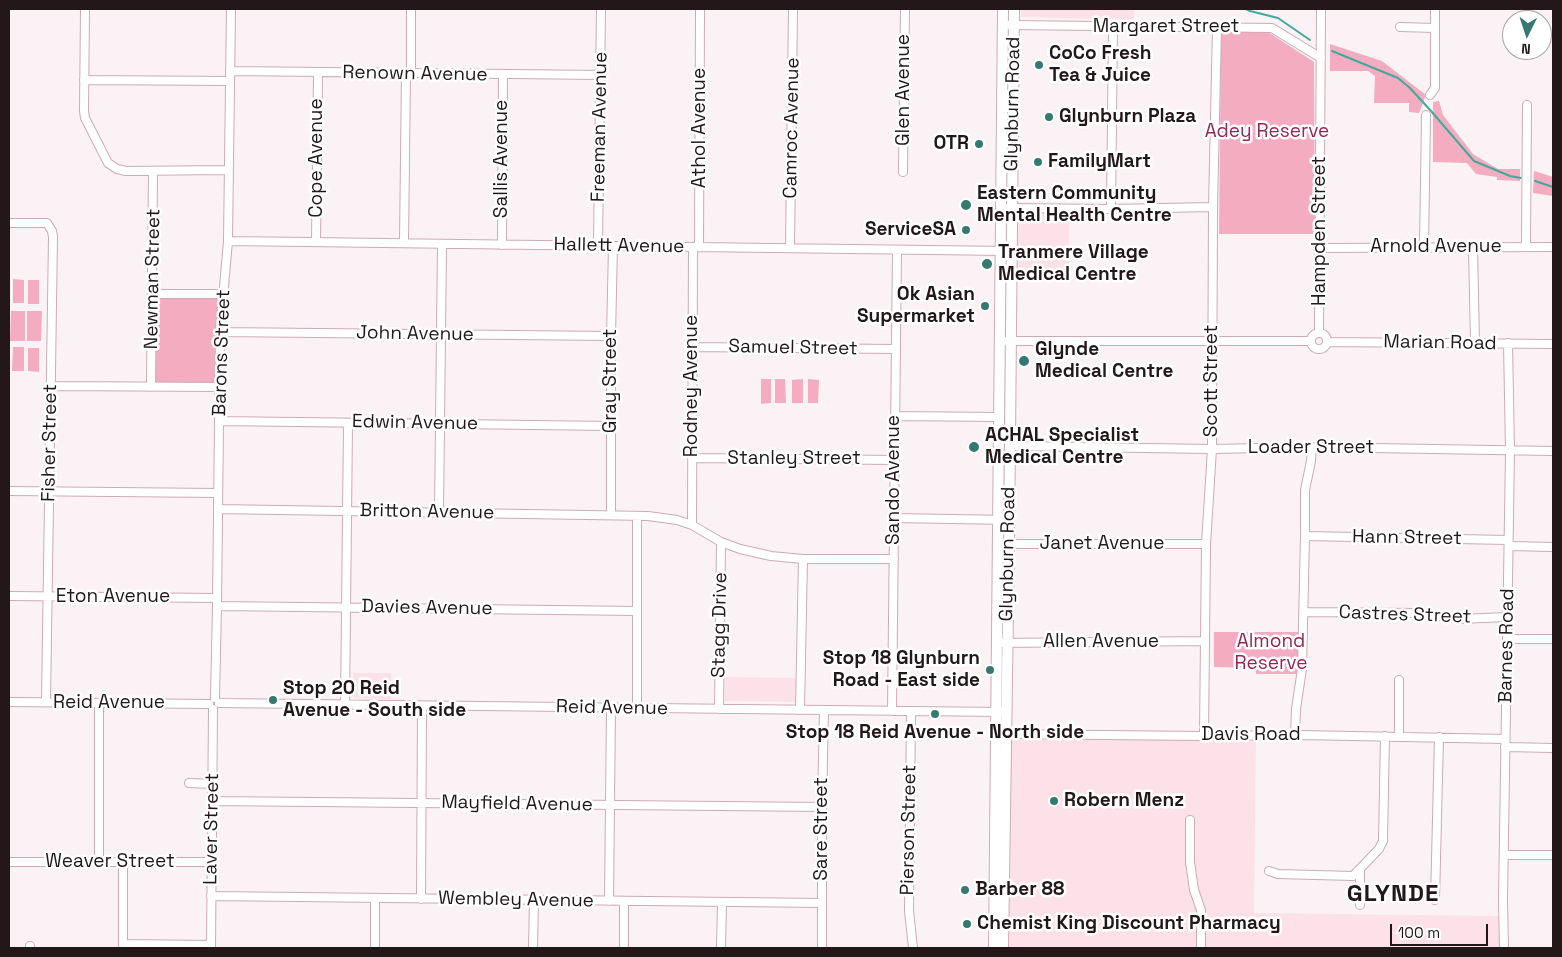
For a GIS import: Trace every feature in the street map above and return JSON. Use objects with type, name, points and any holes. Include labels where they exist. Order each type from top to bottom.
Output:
[{"type":"main road","name":"Glynburn Road","points":[[1003,9],[1008,25],[1012,158],[1006,208],[1006,251],[1011,341],[1010,446],[1003,520]]},
{"type":"main road","name":"Glynburn Road","points":[[1006,208],[1001,183],[1008,25],[1014,9]]},
{"type":"main road","points":[[1001,183],[1006,178],[1012,158]]},
{"type":"main road","name":"Glynburn Road","points":[[994,948],[1001,734],[1004,544],[1000,341],[1006,251]]},
{"type":"main road","name":"Glynburn Road","points":[[1001,734],[1005,852],[1003,948]]},
{"type":"street","points":[[85,9],[85,118],[108,163],[117,170],[228,170]]},
{"type":"street","name":"Barons Street","points":[[214,703],[220,332],[228,241],[230,9]]},
{"type":"street","points":[[404,243],[411,9]]},
{"type":"street","name":"Freeman Avenue","points":[[598,246],[601,9]]},
{"type":"street","name":"Athol Avenue","points":[[696,247],[700,9]]},
{"type":"street","name":"Camroc Avenue","points":[[790,248],[793,9]]},
{"type":"street","name":"Glen Avenue","points":[[904,172],[905,9]]},
{"type":"street","name":"Hampden Street","points":[[1319,333],[1321,9]]},
{"type":"street","points":[[1430,95],[1435,88],[1435,9]]},
{"type":"street","name":"Margaret Street","points":[[1008,25],[1272,28],[1321,58]]},
{"type":"street","points":[[1111,209],[1113,27]]},
{"type":"street","name":"Scott Street","points":[[1204,736],[1206,544],[1212,449],[1213,207],[1218,27]]},
{"type":"street","points":[[1400,28],[1435,28]]},
{"type":"street","name":"Renown Avenue","points":[[230,71],[601,75]]},
{"type":"street","name":"Cope Avenue","points":[[316,242],[318,73]]},
{"type":"street","name":"Sallis Avenue","points":[[502,245],[503,74]]},
{"type":"street","points":[[84,80],[230,80]]},
{"type":"street","points":[[1526,246],[1527,106]]},
{"type":"street","points":[[1424,248],[1426,115]]},
{"type":"street","name":"Newman Street","points":[[151,387],[154,171]]},
{"type":"street","points":[[1006,208],[1111,209],[1213,207]]},
{"type":"street","name":"Fisher Street","points":[[9,222],[47,223],[52,231],[46,702]]},
{"type":"street","name":"Hallett Avenue","points":[[228,241],[1006,251]]},
{"type":"street","points":[[439,513],[442,244]]},
{"type":"street","name":"Gray Street","points":[[611,515],[613,246]]},
{"type":"street","name":"Rodney Avenue","points":[[692,525],[692,347],[696,247]]},
{"type":"street","points":[[1474,247],[1475,343]]},
{"type":"street","name":"Arnold Avenue","points":[[1319,248],[1553,247]]},
{"type":"street","name":"Sando Avenue","points":[[892,711],[896,250]]},
{"type":"street","points":[[153,294],[223,294]]},
{"type":"street","name":"John Avenue","points":[[220,332],[611,336]]},
{"type":"street","points":[[1319,333],[1325,336],[1327,342],[1325,347],[1317,349],[1311,341],[1314,335],[1319,333]]},
{"type":"street","points":[[1000,341],[1311,341]]},
{"type":"street","name":"Marian Road","points":[[1327,342],[1553,344]]},
{"type":"street","name":"Barnes Road","points":[[1504,948],[1503,901],[1510,451],[1508,344]]},
{"type":"street","name":"Samuel Street","points":[[692,347],[895,350]]},
{"type":"street","points":[[51,386],[219,387]]},
{"type":"street","points":[[895,416],[1000,417]]},
{"type":"street","name":"Edwin Avenue","points":[[220,421],[611,426]]},
{"type":"street","points":[[345,706],[348,422]]},
{"type":"street","name":"Loader Street","points":[[1010,446],[1212,449],[1312,447],[1553,451]]},
{"type":"street","points":[[1295,735],[1296,708],[1302,670],[1305,536],[1304,490],[1311,462],[1312,447]]},
{"type":"street","name":"Stanley Street","points":[[692,458],[895,460]]},
{"type":"street","points":[[9,491],[218,493]]},
{"type":"street","name":"Britton Avenue","points":[[218,510],[663,517],[692,525],[721,542],[764,555],[803,559],[894,559]]},
{"type":"street","points":[[637,516],[638,708]]},
{"type":"street","points":[[894,518],[1003,520]]},
{"type":"street","name":"Hann Street","points":[[1305,536],[1509,543],[1553,547]]},
{"type":"street","name":"Stagg Drive","points":[[719,709],[721,542]]},
{"type":"street","name":"Janet Avenue","points":[[1004,544],[1206,544]]},
{"type":"street","points":[[800,710],[803,559]]},
{"type":"street","name":"Eton Avenue","points":[[9,596],[217,602]]},
{"type":"street","name":"Davies Avenue","points":[[217,602],[347,607],[636,611]]},
{"type":"street","name":"Castres Street","points":[[1304,612],[1414,613],[1460,618],[1507,617]]},
{"type":"street","points":[[1507,638],[1553,639]]},
{"type":"street","name":"Allen Avenue","points":[[1002,643],[1205,641]]},
{"type":"street","points":[[1399,680],[1399,736]]},
{"type":"street","name":"Reid Avenue","points":[[9,702],[1001,712]]},
{"type":"street","points":[[99,703],[99,861]]},
{"type":"street","name":"Laver Street","points":[[210,947],[214,703]]},
{"type":"street","points":[[421,898],[422,706]]},
{"type":"street","points":[[609,901],[611,708]]},
{"type":"street","name":"Sare Street","points":[[822,948],[824,710]]},
{"type":"street","name":"Pierson Street","points":[[911,711],[909,910],[913,948]]},
{"type":"street","name":"Davis Road","points":[[1001,734],[1399,736],[1553,748]]},
{"type":"street","points":[[1269,871],[1278,874],[1355,875],[1383,843],[1385,736]]},
{"type":"street","points":[[1435,900],[1439,738]]},
{"type":"street","points":[[189,783],[213,784]]},
{"type":"street","name":"Mayfield Avenue","points":[[212,800],[822,807]]},
{"type":"street","points":[[1190,820],[1191,871],[1194,890],[1202,910],[1201,948]]},
{"type":"street","points":[[1504,854],[1553,855]]},
{"type":"street","points":[[123,861],[123,946],[210,947]]},
{"type":"street","name":"Weaver Street","points":[[9,862],[211,862]]},
{"type":"street","points":[[1360,869],[1360,905]]},
{"type":"street","name":"Wembley Avenue","points":[[211,896],[822,903]]},
{"type":"street","points":[[375,898],[375,948]]},
{"type":"street","points":[[533,948],[534,900]]},
{"type":"street","points":[[624,901],[624,948]]},
{"type":"street","points":[[721,948],[722,902]]},
{"type":"shaded area","points":[[1021,9],[1134,9],[1134,20],[1021,17]]},
{"type":"shaded area","points":[[1014,211],[1069,212],[1069,271],[1014,270]]},
{"type":"shaded area","points":[[353,673],[391,673],[391,699],[353,698]]},
{"type":"shaded area","points":[[725,677],[797,678],[797,702],[725,701]]},
{"type":"shaded area","points":[[1010,740],[1256,740],[1254,913],[1499,916],[1499,948],[1008,948]]},
{"type":"green space","name":"Adey Reserve","points":[[1221,30],[1268,32],[1314,62],[1315,234],[1219,234]]},
{"type":"green space","points":[[1330,44],[1382,61],[1426,95],[1419,113],[1409,112],[1409,103],[1374,103],[1375,76],[1368,71],[1330,71]]},
{"type":"green space","points":[[1439,101],[1443,115],[1473,154],[1498,169],[1520,169],[1520,181],[1497,180],[1497,177],[1476,174],[1467,163],[1433,162],[1433,102]]},
{"type":"green space","points":[[1534,171],[1553,177],[1553,196],[1533,193]]},
{"type":"green space","points":[[13,279],[24,280],[24,303],[13,303]]},
{"type":"green space","points":[[28,280],[39,280],[39,304],[28,304]]},
{"type":"green space","points":[[153,294],[223,294],[219,387],[151,387]]},
{"type":"green space","points":[[11,311],[25,311],[25,341],[10,341]]},
{"type":"green space","points":[[27,311],[42,311],[41,341],[27,341]]},
{"type":"green space","points":[[13,347],[24,347],[24,371],[12,371]]},
{"type":"green space","points":[[28,348],[39,348],[39,372],[28,371]]},
{"type":"green space","points":[[761,379],[771,379],[771,403],[761,404]]},
{"type":"green space","points":[[775,379],[785,379],[786,403],[775,403]]},
{"type":"green space","points":[[803,379],[803,403],[792,403],[792,380]]},
{"type":"green space","points":[[808,379],[819,380],[818,403],[808,403]]},
{"type":"green space","name":"Almond Reserve","points":[[1214,632],[1300,632],[1298,674],[1256,674],[1256,668],[1214,667]]},
{"type":"waterway","points":[[1246,9],[1278,18],[1310,40]]},
{"type":"waterway","points":[[1332,51],[1398,78],[1410,88],[1474,161],[1510,176],[1521,178]]},
{"type":"waterway","points":[[1535,181],[1553,187]]},
{"type":"place","name":"CoCo Fresh Tea & Juice","points":[[1039,65]]},
{"type":"place","name":"Glynburn Plaza","points":[[1049,117]]},
{"type":"place","name":"OTR","points":[[979,144]]},
{"type":"place","name":"FamilyMart","points":[[1038,162]]},
{"type":"place","name":"Eastern Community Mental Health Centre","points":[[966,205]]},
{"type":"place","name":"ServiceSA","points":[[966,230]]},
{"type":"place","name":"Tranmere Village Medical Centre","points":[[987,264]]},
{"type":"place","name":"Ok Asian Supermarket","points":[[985,306]]},
{"type":"place","name":"Glynde Medical Centre","points":[[1024,361]]},
{"type":"place","name":"ACHAL Specialist Medical Centre","points":[[974,447]]},
{"type":"place","name":"Stop 18 Glynburn Road - East side","points":[[990,670]]},
{"type":"place","name":"Stop 20 Reid Avenue - South side","points":[[273,700]]},
{"type":"place","name":"Stop 18 Reid Avenue - North side","points":[[935,714]]},
{"type":"place","name":"Robern Menz","points":[[1054,801]]},
{"type":"place","name":"Barber 88","points":[[965,890]]},
{"type":"place","name":"Chemist King Discount Pharmacy","points":[[967,924]]},
{"type":"district","name":"GLYNDE","points":[[1393,894]]}]
